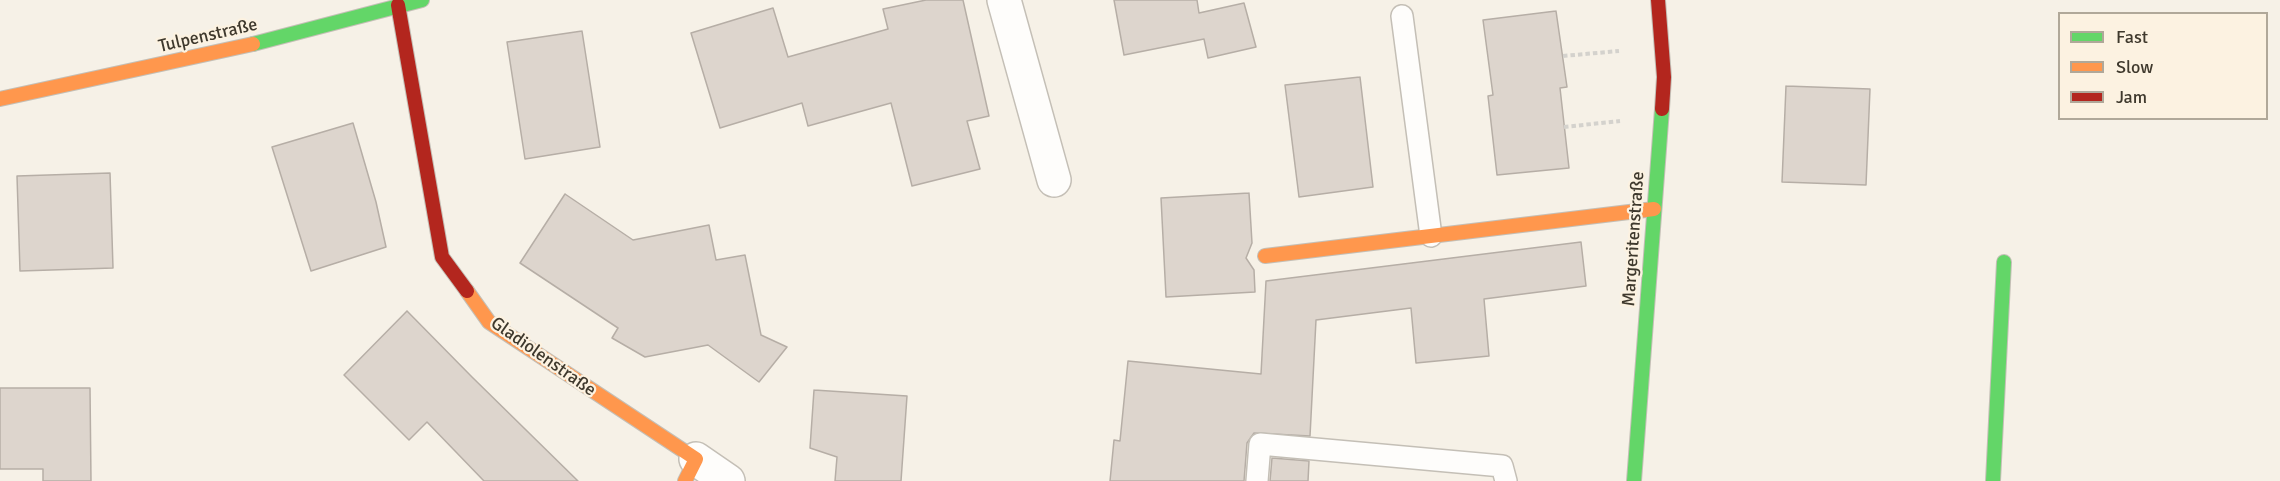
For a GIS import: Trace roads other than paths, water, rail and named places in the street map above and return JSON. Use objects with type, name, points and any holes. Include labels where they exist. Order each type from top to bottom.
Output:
[{"type":"street","name":"Tulpenstraße","points":[[0,99],[236,49],[422,0]]},
{"type":"street","points":[[1004,0],[1054,180]]},
{"type":"street","name":"Margeritenstraße","points":[[1634,481],[1662,117],[1663,48],[1658,0]]},
{"type":"street","name":"Gladiolenstraße","points":[[398,5],[442,257],[489,322],[690,470],[728,481]]},
{"type":"street","points":[[1265,256],[1654,209]]},
{"type":"street","points":[[1993,481],[2004,262]]},
{"type":"lane","points":[[1402,16],[1431,236]]},
{"type":"lane","points":[[1257,481],[1260,444],[1502,466],[1506,481]]}]
